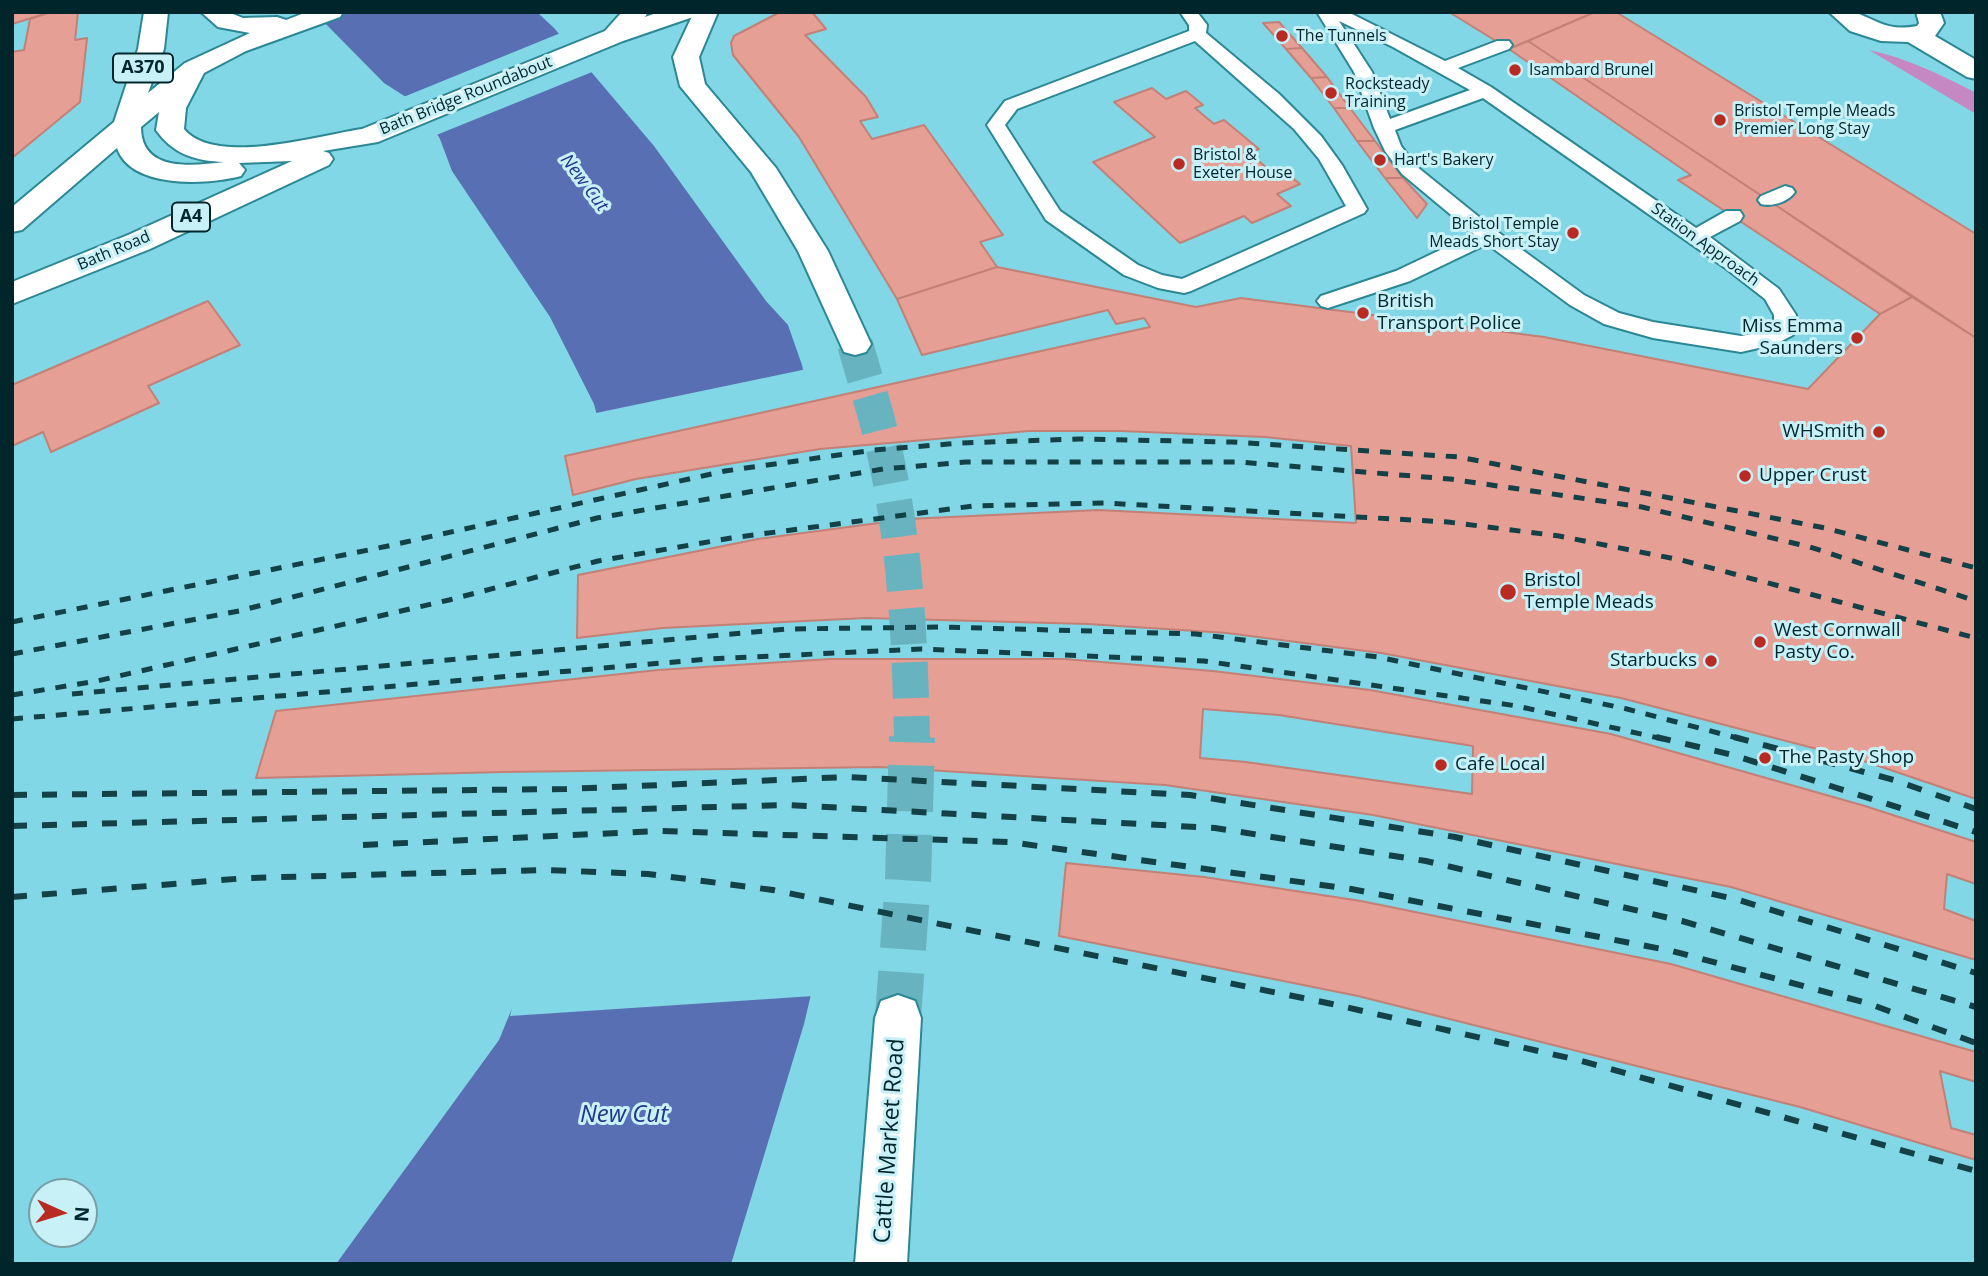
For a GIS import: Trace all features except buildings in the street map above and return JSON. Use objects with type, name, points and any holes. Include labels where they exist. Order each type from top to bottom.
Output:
[{"type":"main road","name":"A370","points":[[127,124],[137,83],[150,50],[156,12]]},
{"type":"main road","points":[[213,12],[219,20],[236,25],[274,28]]},
{"type":"main road","points":[[12,223],[194,68],[274,28],[304,22],[331,12]]},
{"type":"main road","name":"Bath Bridge Roundabout","points":[[194,68],[173,108],[170,130],[177,140],[209,153],[242,155],[293,152],[321,143],[373,134],[614,36],[636,12]]},
{"type":"main road","name":"A4","points":[[614,36],[684,12]]},
{"type":"main road","points":[[706,12],[686,57],[693,86],[762,168],[813,251],[855,344]]},
{"type":"main road","points":[[1841,12],[1848,19],[1873,30],[1902,36],[1926,31],[1932,23],[1928,12]]},
{"type":"main road","points":[[1914,35],[1976,71]]},
{"type":"main road","name":"A4","points":[[127,124],[130,151],[136,159],[152,169],[180,173],[222,172],[260,164],[293,152]]},
{"type":"main road","name":"Bath Road","points":[[12,294],[139,242],[373,134]]},
{"type":"main road","name":"Cattle Market Road","points":[[881,1264],[898,1018]]},
{"type":"lane","points":[[1188,12],[1198,25],[1197,34]]},
{"type":"lane","name":"Station Approach","points":[[1325,12],[1363,72],[1392,148],[1409,170],[1488,235],[1577,300],[1612,319],[1653,330],[1741,344],[1768,339],[1785,330],[1785,315],[1772,294],[1695,237],[1485,91],[1399,43],[1334,12]]},
{"type":"lane","points":[[1197,34],[1274,99],[1315,142],[1339,176],[1357,209],[1184,286],[1158,281],[1131,270],[1053,215],[996,125],[1011,106],[1197,34]]},
{"type":"lane","points":[[1443,68],[1503,45]]},
{"type":"lane","points":[[1383,128],[1485,91]]},
{"type":"lane","points":[[1695,237],[1733,216]]},
{"type":"lane","points":[[1328,301],[1403,276],[1488,235]]},
{"type":"shaded area","points":[[1869,50],[1910,62],[1976,93],[1976,114]]},
{"type":"water","name":"New Cut","points":[[314,12],[537,12],[554,28],[654,146],[766,301],[788,325],[802,365],[859,639],[835,893],[804,1024],[731,1264],[336,1264],[499,1040],[536,950],[592,786],[621,622],[623,556],[614,483],[594,404],[550,317],[452,171],[440,139],[420,106],[384,83]]},
{"type":"pier","points":[[563,32],[597,70],[434,136],[418,109],[401,98]]},
{"type":"pier","points":[[807,369],[863,638],[864,696],[858,781],[839,894],[814,996],[510,1016],[517,986],[567,857],[588,785],[602,721],[617,622],[619,557],[610,484],[596,426],[596,413]]},
{"type":"tunnel","points":[[855,344],[884,448],[899,531],[908,635],[912,738]]},
{"type":"tunnel","points":[[898,1018],[908,880],[912,738]]},
{"type":"railway","points":[[12,622],[388,546],[725,471],[874,450],[962,443],[1079,439],[1232,442],[1459,457],[1825,528],[1976,568]]},
{"type":"railway","points":[[12,654],[239,611],[597,518],[883,469],[966,462],[1239,462],[1450,479],[1642,507],[1810,547],[1976,601]]},
{"type":"railway","points":[[12,695],[97,681],[449,600],[598,561],[731,538],[973,506],[1105,503],[1448,522],[1559,536],[1681,560],[1976,638]]},
{"type":"railway","points":[[72,694],[788,629],[943,627],[1196,634],[1378,657],[1627,709],[1741,739]]},
{"type":"railway","points":[[12,719],[709,659],[921,649],[1204,661],[1517,706],[1663,739]]},
{"type":"railway","points":[[1656,737],[1733,755],[1976,832]]},
{"type":"railway","points":[[1734,737],[1894,780],[1976,809]]},
{"type":"railway","points":[[12,795],[566,789],[848,777],[1190,795],[1455,837],[1739,900],[1976,973]]},
{"type":"railway","points":[[12,826],[789,805],[1215,828],[1426,861],[1682,921],[1976,1007]]},
{"type":"railway","points":[[363,845],[659,831],[1009,842],[1351,889],[1672,951],[1867,1003],[1976,1043]]},
{"type":"railway","points":[[12,897],[247,878],[546,870],[648,874],[773,890],[1332,1004],[1582,1061],[1976,1171]]},
{"type":"place","name":"The Tunnels","points":[[1282,36]]},
{"type":"place","name":"Isambard Brunel","points":[[1515,70]]},
{"type":"place","name":"Rocksteady Training","points":[[1331,93]]},
{"type":"place","name":"Bristol Temple Meads Premier Long Stay","points":[[1720,120]]},
{"type":"place","name":"Hart's Bakery","points":[[1380,160]]},
{"type":"place","name":"Bristol & Exeter House","points":[[1179,164]]},
{"type":"place","name":"Bristol Temple Meads Short Stay","points":[[1573,233]]},
{"type":"place","name":"British Transport Police","points":[[1363,313]]},
{"type":"place","name":"Miss Emma Saunders","points":[[1857,338]]},
{"type":"place","name":"WHSmith","points":[[1879,432]]},
{"type":"place","name":"Upper Crust","points":[[1745,476]]},
{"type":"place","name":"Bristol Temple Meads","points":[[1508,592]]},
{"type":"place","name":"West Cornwall Pasty Co.","points":[[1760,642]]},
{"type":"place","name":"Starbucks","points":[[1711,661]]},
{"type":"place","name":"The Pasty Shop","points":[[1765,758]]},
{"type":"place","name":"Cafe Local","points":[[1441,765]]}]
